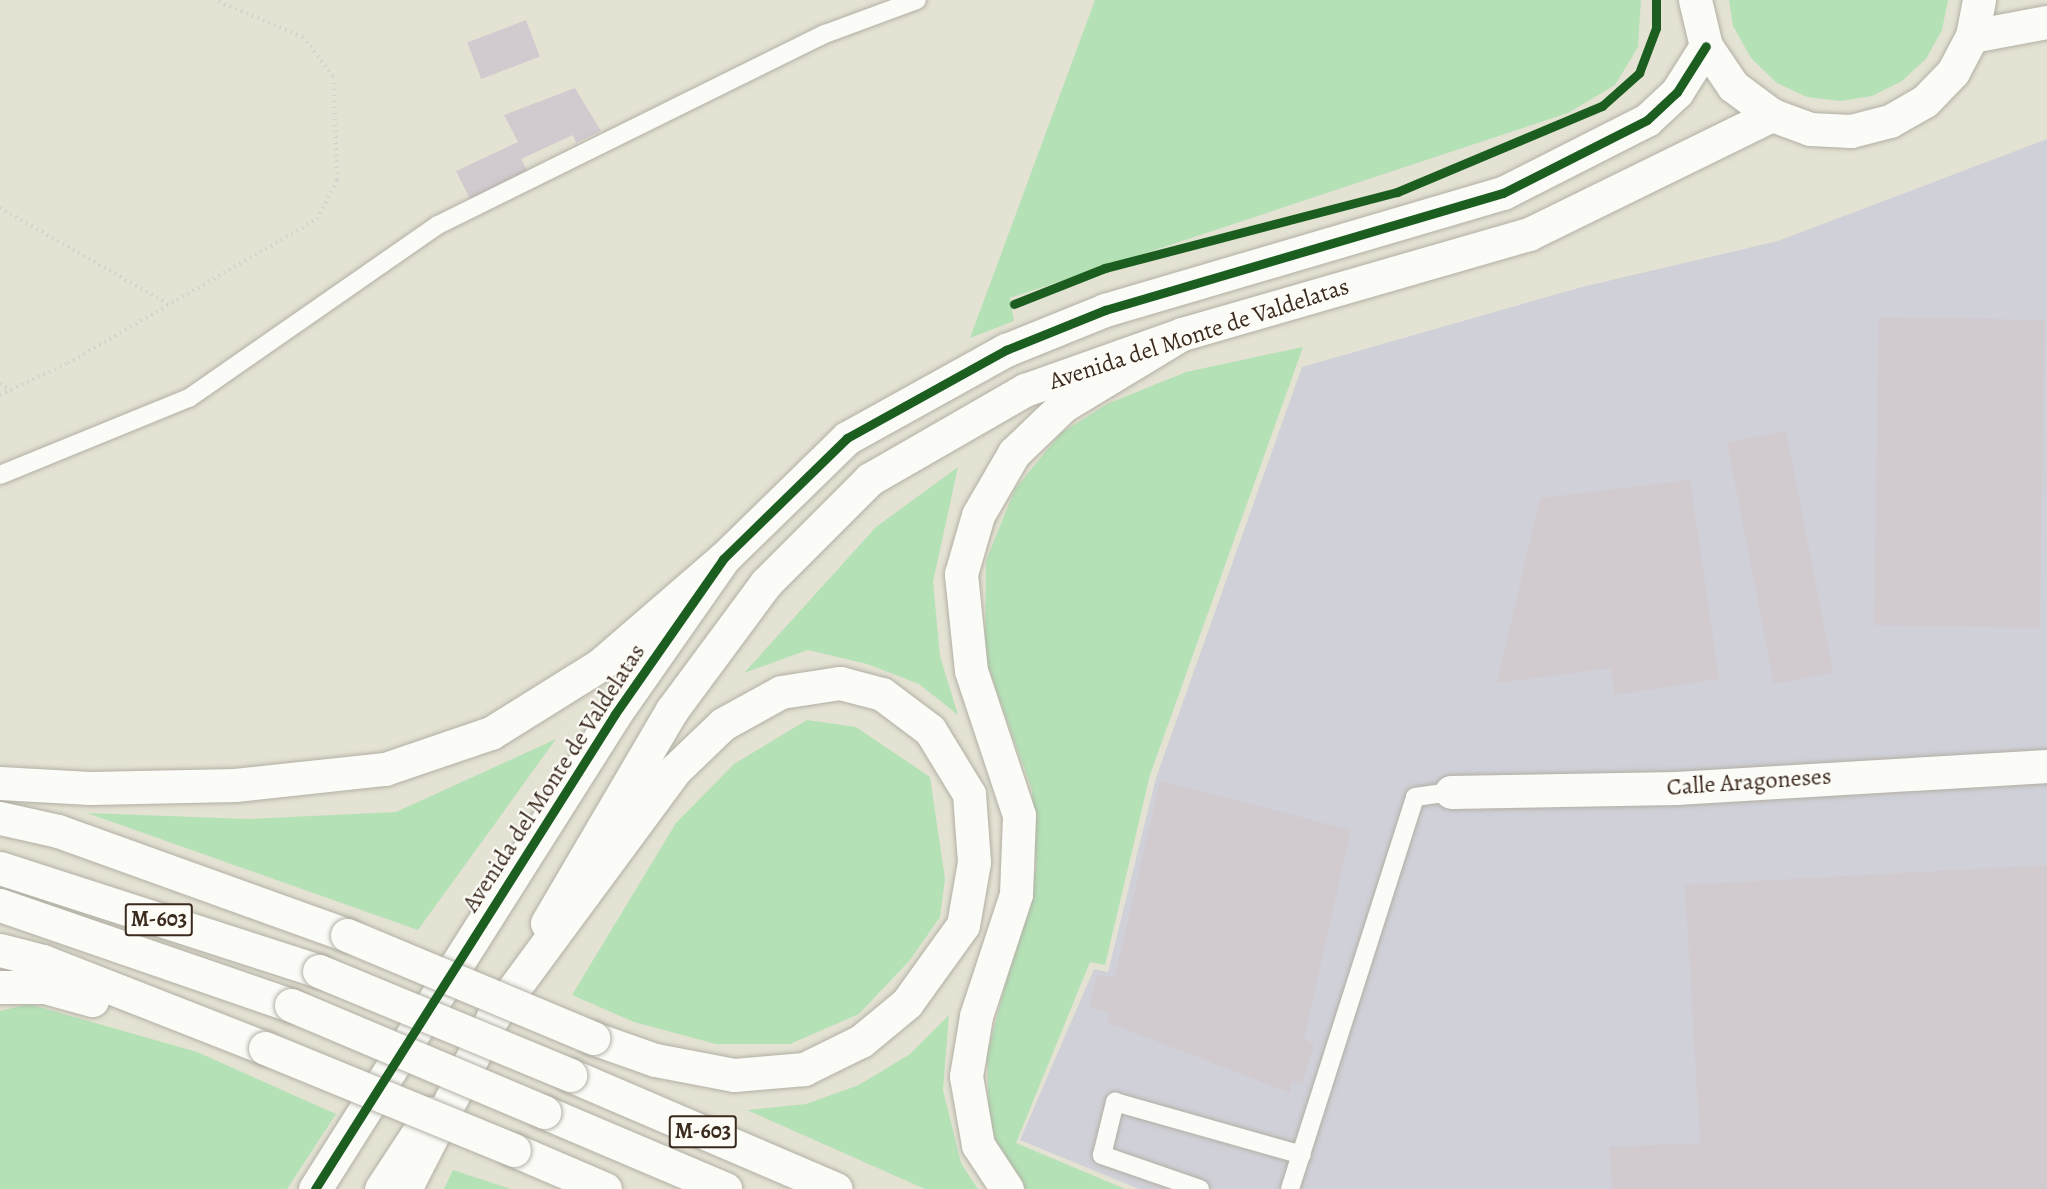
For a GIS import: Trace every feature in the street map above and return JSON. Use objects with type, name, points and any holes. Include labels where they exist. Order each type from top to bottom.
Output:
[{"type":"main road","points":[[1695,0],[1706,46],[1733,86],[1772,115],[1810,129],[1851,130],[1890,122],[1932,94],[1953,72],[1972,36],[1979,0]]},
{"type":"main road","points":[[1972,36],[2047,21]]},
{"type":"main road","name":"Avenida del Monte de Valdelatas","points":[[315,1189],[615,714],[723,559],[847,438],[1006,350],[1105,310],[1503,194],[1647,120],[1677,92],[1706,46]]},
{"type":"main road","name":"Avenida del Monte de Valdelatas","points":[[381,1189],[493,1017],[672,710],[766,584],[870,479],[1025,390],[1182,334],[1529,234],[1772,115]]},
{"type":"main road","points":[[1007,1189],[978,1145],[966,1076],[976,1016],[1016,894],[1020,815],[971,671],[961,574],[978,514],[1014,453],[1063,406],[1182,334]]},
{"type":"main road","points":[[0,783],[90,788],[235,785],[385,769],[491,734],[600,665],[723,559]]},
{"type":"main road","points":[[0,818],[58,831],[347,935],[593,1038],[655,1060],[734,1075],[804,1069],[861,1041],[907,1003],[963,925],[974,862],[969,794],[930,730],[882,694],[840,683],[781,692],[723,724],[675,770],[493,1017],[405,1189]]},
{"type":"main road","name":"Calle Aragoneses","points":[[1451,792],[1676,788],[2047,766]]},
{"type":"main road","name":"M-603","points":[[0,868],[319,971],[836,1189]]},
{"type":"main road","name":"M-603","points":[[0,905],[291,1005],[725,1189]]},
{"type":"main road","points":[[0,950],[44,961],[265,1048],[605,1189]]},
{"type":"main road","points":[[0,987],[45,987],[265,1048]]},
{"type":"main road","points":[[514,1150],[576,1189]]},
{"type":"lane","points":[[0,475],[189,398],[438,225],[825,34],[917,0]]},
{"type":"lane","points":[[1290,1189],[1415,797],[1451,792]]},
{"type":"lane","points":[[1200,1189],[1102,1155],[1115,1102],[1302,1155]]},
{"type":"path","points":[[0,395],[168,304],[317,219],[337,180],[333,76],[303,37],[215,0]]},
{"type":"path","points":[[0,208],[168,304]]},
{"type":"path","points":[[0,384],[11,390]]},
{"type":"shaded area","points":[[2047,139],[2047,1189],[1139,1189],[1020,1140],[1094,969],[1108,972],[1156,778],[1302,367],[1582,287],[1778,241]]},
{"type":"green space","points":[[1095,0],[1641,0],[1638,47],[1615,85],[1568,113],[1010,298],[1014,321],[970,338]]},
{"type":"green space","points":[[1729,0],[1948,0],[1942,30],[1926,59],[1902,81],[1872,96],[1840,101],[1807,97],[1777,83],[1751,58],[1733,26]]},
{"type":"green space","points":[[1303,347],[1150,775],[1105,965],[1090,962],[1016,1143],[1125,1189],[1025,1189],[1004,1162],[989,1128],[987,1054],[1036,869],[1032,790],[985,658],[986,561],[1015,489],[1061,433],[1107,404],[1186,372]]},
{"type":"green space","points":[[958,467],[933,582],[940,656],[958,715],[919,684],[867,664],[808,650],[744,673],[876,527]]},
{"type":"green space","points":[[807,720],[856,727],[930,777],[945,879],[940,917],[910,960],[859,1014],[790,1044],[716,1044],[634,1022],[572,995],[676,823],[734,764]]},
{"type":"green space","points":[[556,739],[418,930],[87,813],[249,819],[396,812]]},
{"type":"green space","points":[[29,1004],[197,1052],[336,1114],[287,1189],[0,1189],[0,1011]]},
{"type":"green space","points":[[949,1015],[943,1090],[961,1163],[978,1189],[925,1189],[747,1110],[806,1104],[859,1085],[910,1054]]},
{"type":"green space","points":[[453,1170],[511,1189],[444,1189]]},
{"type":"building","points":[[526,20],[540,56],[481,79],[467,43]]},
{"type":"building","points":[[575,88],[601,131],[576,143],[573,135],[521,159],[528,172],[470,199],[456,171],[518,142],[504,115]]},
{"type":"building","points":[[1879,317],[2045,320],[2040,628],[1874,625]]},
{"type":"building","points":[[1786,431],[1833,672],[1774,684],[1727,442]]},
{"type":"building","points":[[1690,480],[1719,679],[1614,695],[1611,668],[1497,683],[1540,498]]},
{"type":"building","points":[[1160,781],[1351,830],[1304,1038],[1314,1044],[1302,1084],[1291,1081],[1290,1093],[1107,1022],[1110,1013],[1089,1006],[1098,975],[1115,977]]},
{"type":"building","points":[[2047,865],[2047,1189],[1612,1189],[1609,1147],[1700,1143],[1685,885]]},
{"type":"cycle path","points":[[1014,304],[1105,268],[1397,192],[1602,106],[1639,73],[1656,28],[1656,0]]},
{"type":"cycle path","points":[[315,1189],[615,714],[723,559],[847,438],[1006,350],[1105,310],[1503,193],[1647,120],[1677,92],[1706,46]]}]
